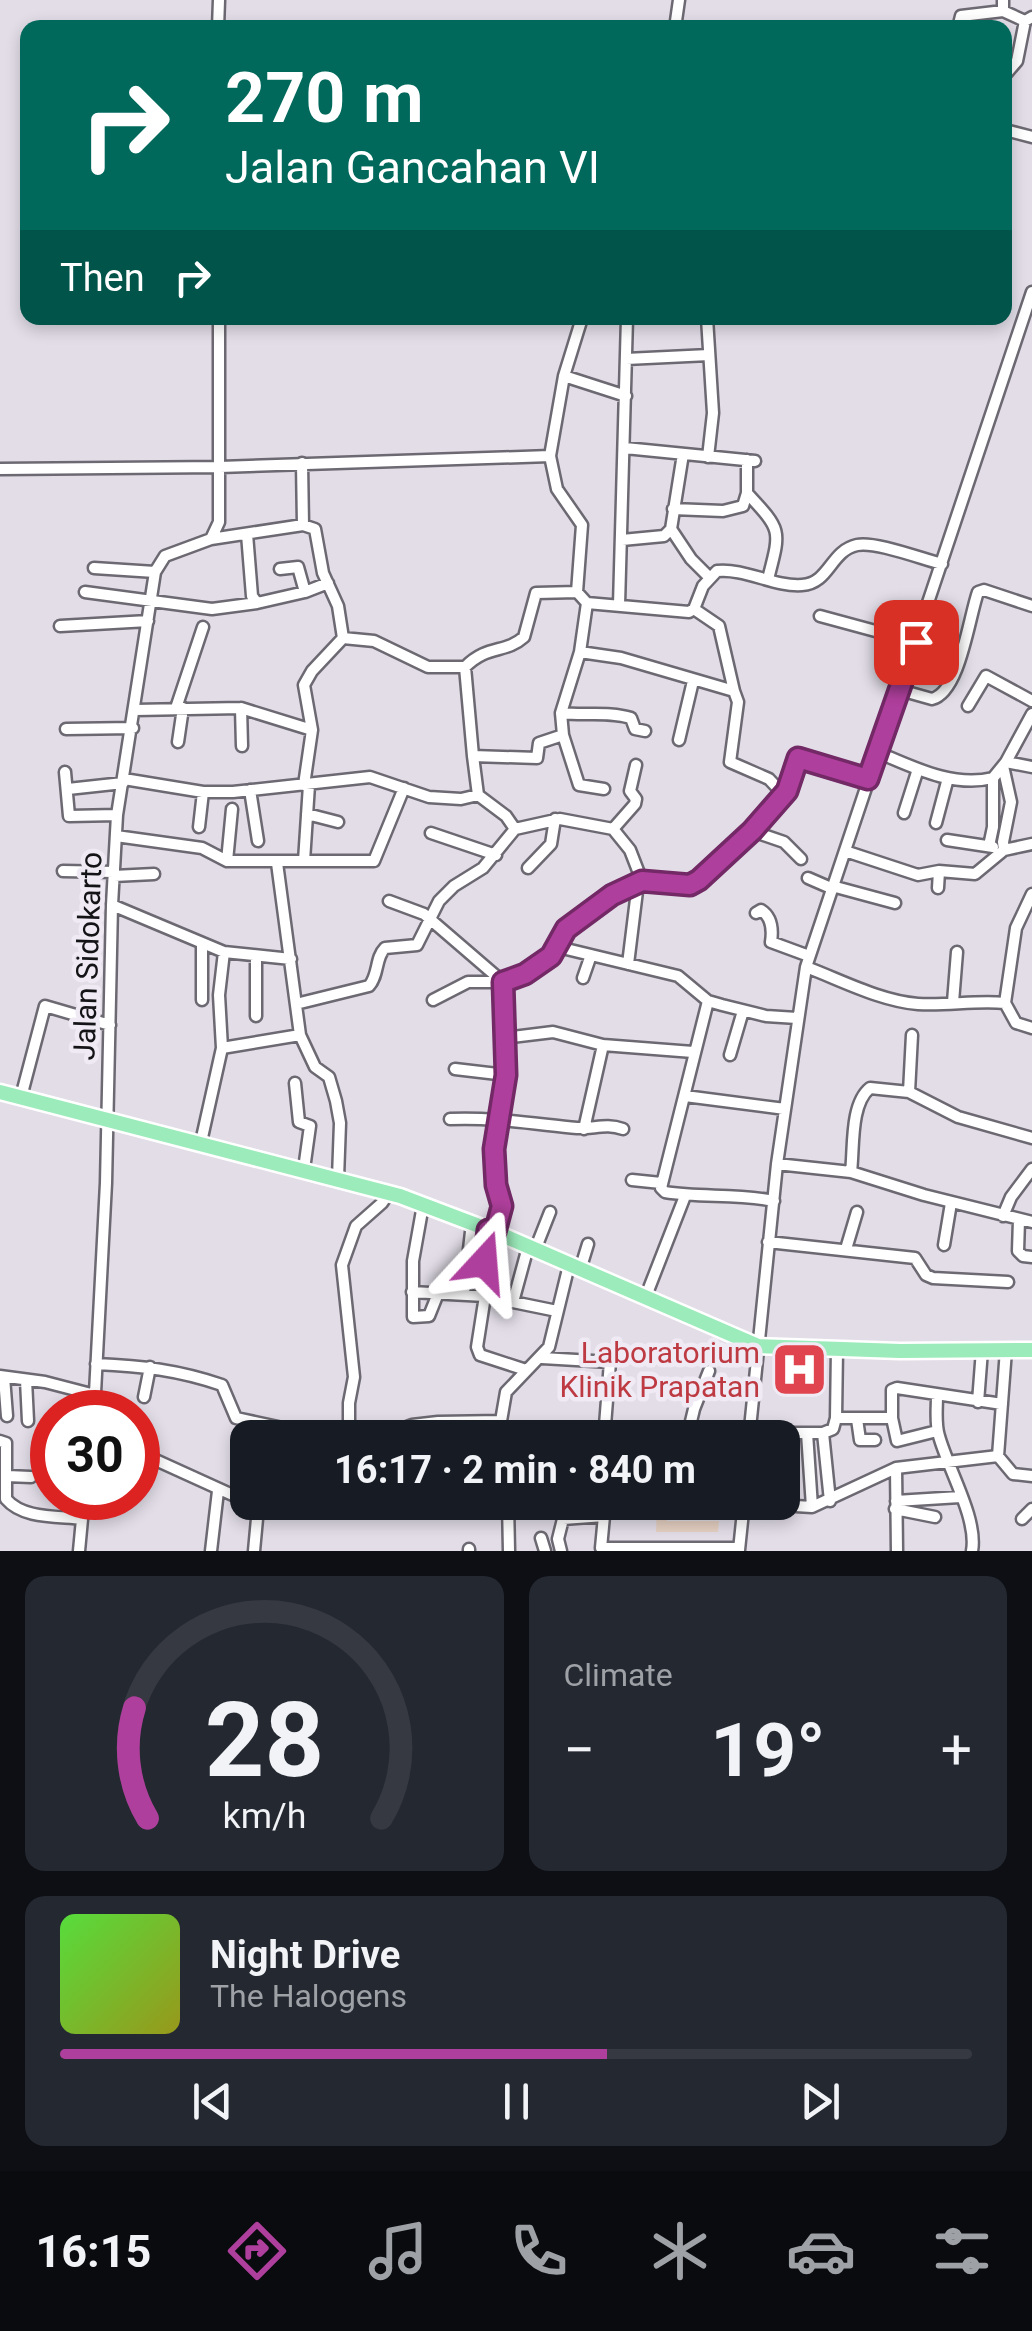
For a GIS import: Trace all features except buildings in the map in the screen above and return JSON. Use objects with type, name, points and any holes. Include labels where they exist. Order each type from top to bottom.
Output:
[{"type":"main road","points":[[0,1092],[388,1193],[492,1231],[758,1346],[1032,1350]]},
{"type":"street","points":[[960,20],[961,16],[1003,6],[1028,19],[1012,65]]},
{"type":"street","points":[[751,1420],[784,1108],[808,961],[1032,292]]},
{"type":"street","points":[[211,539],[219,522],[220,325]]},
{"type":"street","points":[[580,325],[564,376],[550,456],[563,502],[582,525],[577,592],[587,603],[681,613],[694,609],[709,577],[724,570],[797,585],[813,584],[844,550],[863,544],[942,564]]},
{"type":"street","points":[[619,605],[627,325]]},
{"type":"street","points":[[707,325],[712,413],[708,456]]},
{"type":"street","points":[[626,360],[709,355]]},
{"type":"street","points":[[564,376],[626,396]]},
{"type":"street","points":[[625,448],[751,461],[745,504],[739,508],[673,509]]},
{"type":"street","points":[[622,540],[664,536],[671,529],[683,454]]},
{"type":"street","points":[[0,469],[220,467],[550,456]]},
{"type":"street","points":[[302,464],[303,525]]},
{"type":"street","points":[[747,493],[767,512],[776,532],[768,579]]},
{"type":"street","points":[[94,568],[155,572],[165,556],[211,539],[303,525],[315,528],[328,583],[338,606],[343,638],[306,681],[312,730],[304,861]]},
{"type":"street","points":[[671,529],[709,577]]},
{"type":"street","points":[[246,534],[252,596],[257,603]]},
{"type":"street","points":[[280,569],[298,567],[304,592]]},
{"type":"street","name":"Jalan Sidokarto","points":[[95,1390],[117,815],[155,572]]},
{"type":"street","points":[[85,592],[216,609],[257,603],[328,583]]},
{"type":"street","points":[[900,690],[932,699],[944,693],[964,648],[978,592],[984,590],[1032,606]]},
{"type":"street","points":[[343,638],[374,641],[428,667],[465,667],[484,651],[509,646],[524,637],[536,594],[577,592]]},
{"type":"street","points":[[587,603],[580,652],[562,713],[563,735],[579,785],[604,789]]},
{"type":"street","points":[[694,609],[719,626],[738,702],[730,762],[769,779],[784,794]]},
{"type":"street","points":[[820,616],[916,642]]},
{"type":"street","points":[[60,626],[148,621]]},
{"type":"street","points":[[178,742],[179,708],[203,627]]},
{"type":"street","points":[[580,652],[620,658],[734,691]]},
{"type":"street","points":[[465,667],[478,796],[506,816],[515,829]]},
{"type":"street","points":[[968,706],[986,676],[1032,701]]},
{"type":"street","points":[[679,740],[693,680]]},
{"type":"street","points":[[135,710],[241,708],[312,730]]},
{"type":"street","points":[[241,708],[242,746]]},
{"type":"street","points":[[562,713],[614,713],[631,718],[635,729],[645,731]]},
{"type":"street","points":[[988,846],[993,827],[993,778],[1032,714]]},
{"type":"street","points":[[66,729],[132,728]]},
{"type":"street","points":[[474,756],[533,760],[538,756],[539,743],[563,735]]},
{"type":"street","points":[[876,752],[948,778],[969,782],[993,778]]},
{"type":"street","points":[[434,1000],[468,982],[503,982],[525,974],[551,956],[577,919],[640,882],[693,884],[752,831],[784,794],[796,760],[802,757],[868,779]]},
{"type":"street","points":[[613,829],[635,804],[630,791],[636,764]]},
{"type":"street","points":[[1004,764],[1032,766]]},
{"type":"street","points":[[1003,851],[1011,802],[1004,764]]},
{"type":"street","points":[[904,813],[918,769]]},
{"type":"street","points":[[65,772],[70,816],[117,815]]},
{"type":"street","points":[[68,789],[123,781],[203,792],[250,790],[370,776],[430,798],[462,800],[478,796]]},
{"type":"street","points":[[936,824],[948,778]]},
{"type":"street","points":[[116,836],[202,848],[227,861],[374,861],[404,788]]},
{"type":"street","points":[[250,790],[258,841]]},
{"type":"street","points":[[199,827],[203,792]]},
{"type":"street","points":[[227,861],[232,808]]},
{"type":"street","points":[[307,814],[338,822]]},
{"type":"street","points":[[528,868],[551,844],[555,819]]},
{"type":"street","points":[[296,1004],[369,986],[375,980],[381,952],[391,946],[417,945],[439,901],[483,868],[515,829],[555,819],[613,829],[630,850],[640,882],[628,964]]},
{"type":"street","points":[[752,831],[784,842],[801,859]]},
{"type":"street","points":[[431,832],[496,855]]},
{"type":"street","points":[[947,840],[1003,851]]},
{"type":"street","points":[[844,851],[918,875],[979,874],[1003,851],[1032,844]]},
{"type":"street","points":[[277,863],[300,1036],[315,1067],[332,1082],[340,1123],[338,1178]]},
{"type":"street","points":[[63,871],[154,874]]},
{"type":"street","points":[[938,888],[939,872]]},
{"type":"street","points":[[808,878],[895,902]]},
{"type":"street","points":[[1032,894],[1016,928],[1005,1003],[1016,1023],[1032,1028]]},
{"type":"street","points":[[389,901],[412,908],[429,919],[503,982],[506,1075],[502,1120],[494,1149],[496,1185],[502,1206],[492,1231],[477,1347],[480,1354],[526,1370]]},
{"type":"street","points":[[112,905],[224,952],[291,960]]},
{"type":"street","points":[[756,913],[761,910],[768,916],[772,942],[902,1001],[1005,1003]]},
{"type":"street","points":[[202,943],[202,1000]]},
{"type":"street","points":[[558,946],[678,976],[708,1000],[744,1011],[796,1018]]},
{"type":"street","points":[[201,1142],[222,1048],[219,996],[224,952]]},
{"type":"street","points":[[952,1002],[956,952]]},
{"type":"street","points":[[583,978],[591,955]]},
{"type":"street","points":[[256,956],[256,1016]]},
{"type":"street","points":[[660,1182],[668,1168],[708,1000]]},
{"type":"street","points":[[21,1097],[45,1006],[110,1024]]},
{"type":"street","points":[[730,1055],[744,1011]]},
{"type":"street","points":[[504,1038],[552,1032],[603,1045],[693,1052]]},
{"type":"street","points":[[222,1048],[300,1036]]},
{"type":"street","points":[[909,1092],[912,1036]]},
{"type":"street","points":[[584,1128],[603,1045]]},
{"type":"street","points":[[455,1069],[506,1075]]},
{"type":"street","points":[[295,1083],[299,1122],[310,1126],[304,1170]]},
{"type":"street","points":[[851,1172],[863,1094],[878,1086],[909,1092],[958,1116],[1032,1138]]},
{"type":"street","points":[[685,1096],[784,1108]]},
{"type":"street","points":[[450,1118],[584,1128],[610,1124],[623,1129]]},
{"type":"street","points":[[777,1164],[851,1172],[1032,1222]]},
{"type":"street","points":[[1002,1216],[1011,1196],[1032,1169]]},
{"type":"street","points":[[632,1180],[660,1182]]},
{"type":"street","points":[[660,1182],[665,1192],[685,1196],[722,1194],[774,1201]]},
{"type":"street","points":[[350,1420],[354,1377],[342,1265],[356,1226],[388,1193]]},
{"type":"street","points":[[646,1296],[685,1196]]},
{"type":"street","points":[[944,1245],[951,1202]]},
{"type":"street","points":[[424,1206],[413,1261],[411,1316],[430,1316],[436,1296]]},
{"type":"street","points":[[513,1302],[531,1249],[550,1212]]},
{"type":"street","points":[[846,1249],[857,1212]]},
{"type":"street","points":[[1019,1220],[1018,1251],[1032,1257]]},
{"type":"street","points":[[464,1292],[472,1224]]},
{"type":"street","points":[[768,1242],[915,1258],[933,1278],[1008,1282]]},
{"type":"street","points":[[501,1420],[506,1392],[549,1347],[557,1311],[588,1244]]},
{"type":"street","points":[[412,1292],[436,1296],[464,1292],[557,1311]]},
{"type":"street","points":[[800,1432],[823,1433],[832,1429],[836,1418],[837,1349]]},
{"type":"street","points":[[978,1402],[982,1350]]},
{"type":"street","points":[[1006,1350],[998,1456],[1013,1474],[1032,1476]]},
{"type":"street","points":[[542,1358],[610,1362],[605,1420]]},
{"type":"street","points":[[96,1364],[168,1369],[222,1385],[232,1416],[244,1420]]},
{"type":"street","points":[[145,1390],[150,1367]]},
{"type":"street","points":[[691,1420],[710,1371]]},
{"type":"street","points":[[7,1416],[2,1377],[72,1390]]},
{"type":"street","points":[[26,1380],[28,1421]]},
{"type":"street","points":[[937,1431],[897,1441],[892,1418],[894,1388],[1002,1404]]},
{"type":"street","points":[[936,1396],[937,1431],[972,1529],[972,1551]]},
{"type":"street","points":[[836,1418],[892,1418]]},
{"type":"street","points":[[857,1418],[860,1440],[875,1440]]},
{"type":"street","points":[[806,1432],[812,1507]]},
{"type":"street","points":[[823,1433],[830,1501]]},
{"type":"street","points":[[0,1441],[6,1442],[3,1499],[20,1511],[30,1512]]},
{"type":"street","points":[[800,1507],[830,1501],[896,1468],[998,1456]]},
{"type":"street","points":[[160,1463],[230,1495]]},
{"type":"street","points":[[896,1468],[897,1551]]},
{"type":"street","points":[[6,1476],[30,1477]]},
{"type":"street","points":[[210,1551],[218,1491]]},
{"type":"street","points":[[895,1505],[960,1496]]},
{"type":"street","points":[[895,1505],[935,1517]]},
{"type":"street","points":[[1022,1519],[1032,1509]]},
{"type":"street","points":[[79,1551],[82,1520]]},
{"type":"street","points":[[254,1551],[257,1520]]},
{"type":"street","points":[[509,1520],[510,1551]]},
{"type":"street","points":[[561,1551],[558,1540],[563,1520]]},
{"type":"street","points":[[604,1520],[601,1550],[739,1550],[742,1520]]},
{"type":"street","points":[[541,1538],[544,1551]]},
{"type":"shaded area","points":[[656,1520],[719,1521],[718,1532],[656,1532]]},
{"type":"place","name":"Laboratorium Klinik Prapatan","points":[[799,1370]]},
{"type":"route","points":[[484,1262],[488,1230],[495,1232],[502,1211],[494,1149],[502,1120],[506,1075],[503,982],[525,974],[551,956],[566,929],[612,895],[642,881],[690,885],[699,880],[752,831],[787,791],[798,758],[868,779],[916,642]]}]
